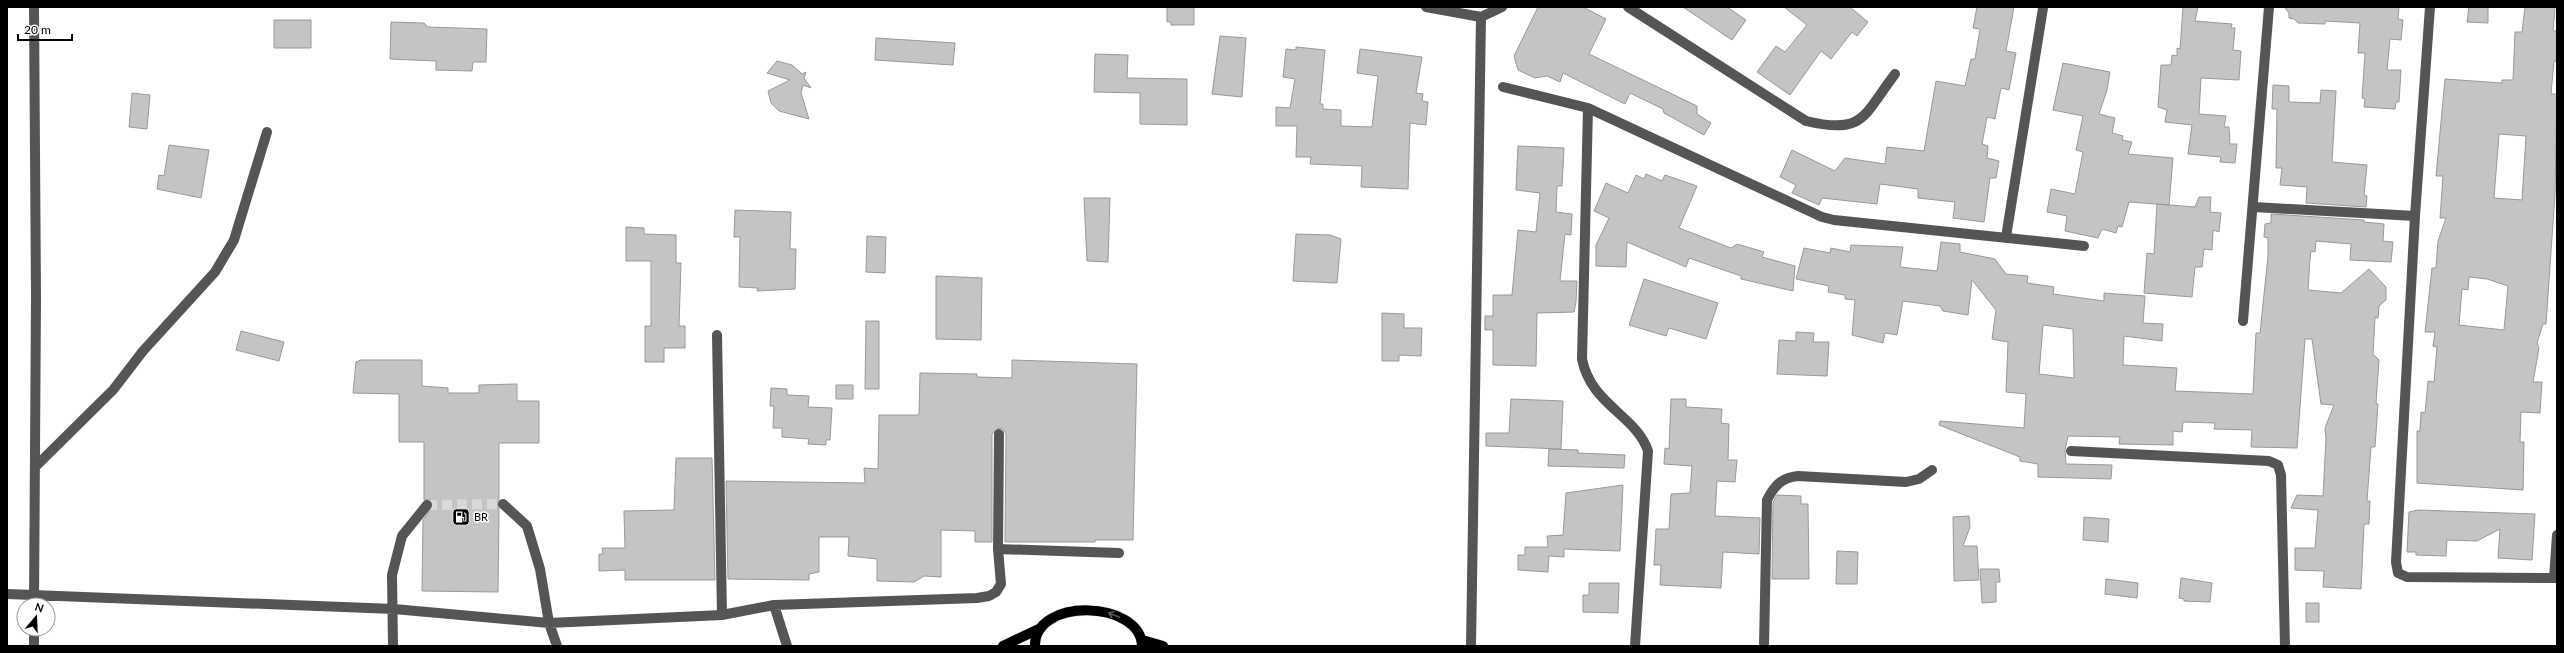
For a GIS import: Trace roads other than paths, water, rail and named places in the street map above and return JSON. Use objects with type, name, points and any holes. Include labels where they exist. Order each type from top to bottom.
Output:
[{"type":"main road","points":[[1003,646],[1041,628],[1049,619],[1065,612],[1088,610],[1106,612],[1118,616],[1132,626],[1142,643],[1162,646]]},
{"type":"main road","points":[[1035,646],[1041,628]]},
{"type":"street","points":[[34,7],[34,594]]},
{"type":"street","points":[[1426,7],[1475,13],[1502,7]]},
{"type":"street","points":[[1628,7],[1806,121],[1824,125],[1845,126],[1860,120],[1895,74]]},
{"type":"street","points":[[2242,321],[2254,206],[2269,7]]},
{"type":"street","points":[[2430,7],[2415,216],[2396,562],[2398,573],[2407,577],[2556,578],[2557,535]]},
{"type":"street","points":[[2006,237],[2043,8]]},
{"type":"street","points":[[1470,646],[1475,13]]},
{"type":"street","points":[[1503,87],[1588,108],[1822,217],[1834,220],[2084,246]]},
{"type":"street","points":[[1588,108],[1582,359],[1585,374],[1592,386],[1644,439],[1648,451],[1635,646]]},
{"type":"street","points":[[35,467],[113,390],[143,351],[215,272],[234,240],[267,132]]},
{"type":"street","points":[[2254,206],[2415,216]]},
{"type":"street","points":[[717,334],[722,615]]},
{"type":"street","points":[[7,594],[394,609],[549,623],[722,615],[774,605],[989,596],[996,592],[1001,584],[998,549],[999,434]]},
{"type":"street","points":[[2071,451],[2269,461],[2278,465],[2281,474],[2285,646]]},
{"type":"street","points":[[1764,646],[1767,500],[1774,487],[1784,478],[1798,476],[1906,482],[1919,479],[1932,470]]},
{"type":"street","points":[[503,504],[528,526],[540,569],[549,623],[557,646]]},
{"type":"street","points":[[393,646],[394,609],[392,575],[402,536],[427,505]]},
{"type":"street","points":[[998,549],[1119,553]]},
{"type":"street","points":[[774,605],[787,646]]},
{"type":"tunnel","points":[[427,505],[503,504]]},
{"type":"place","name":"BR","points":[[461,517]]}]
